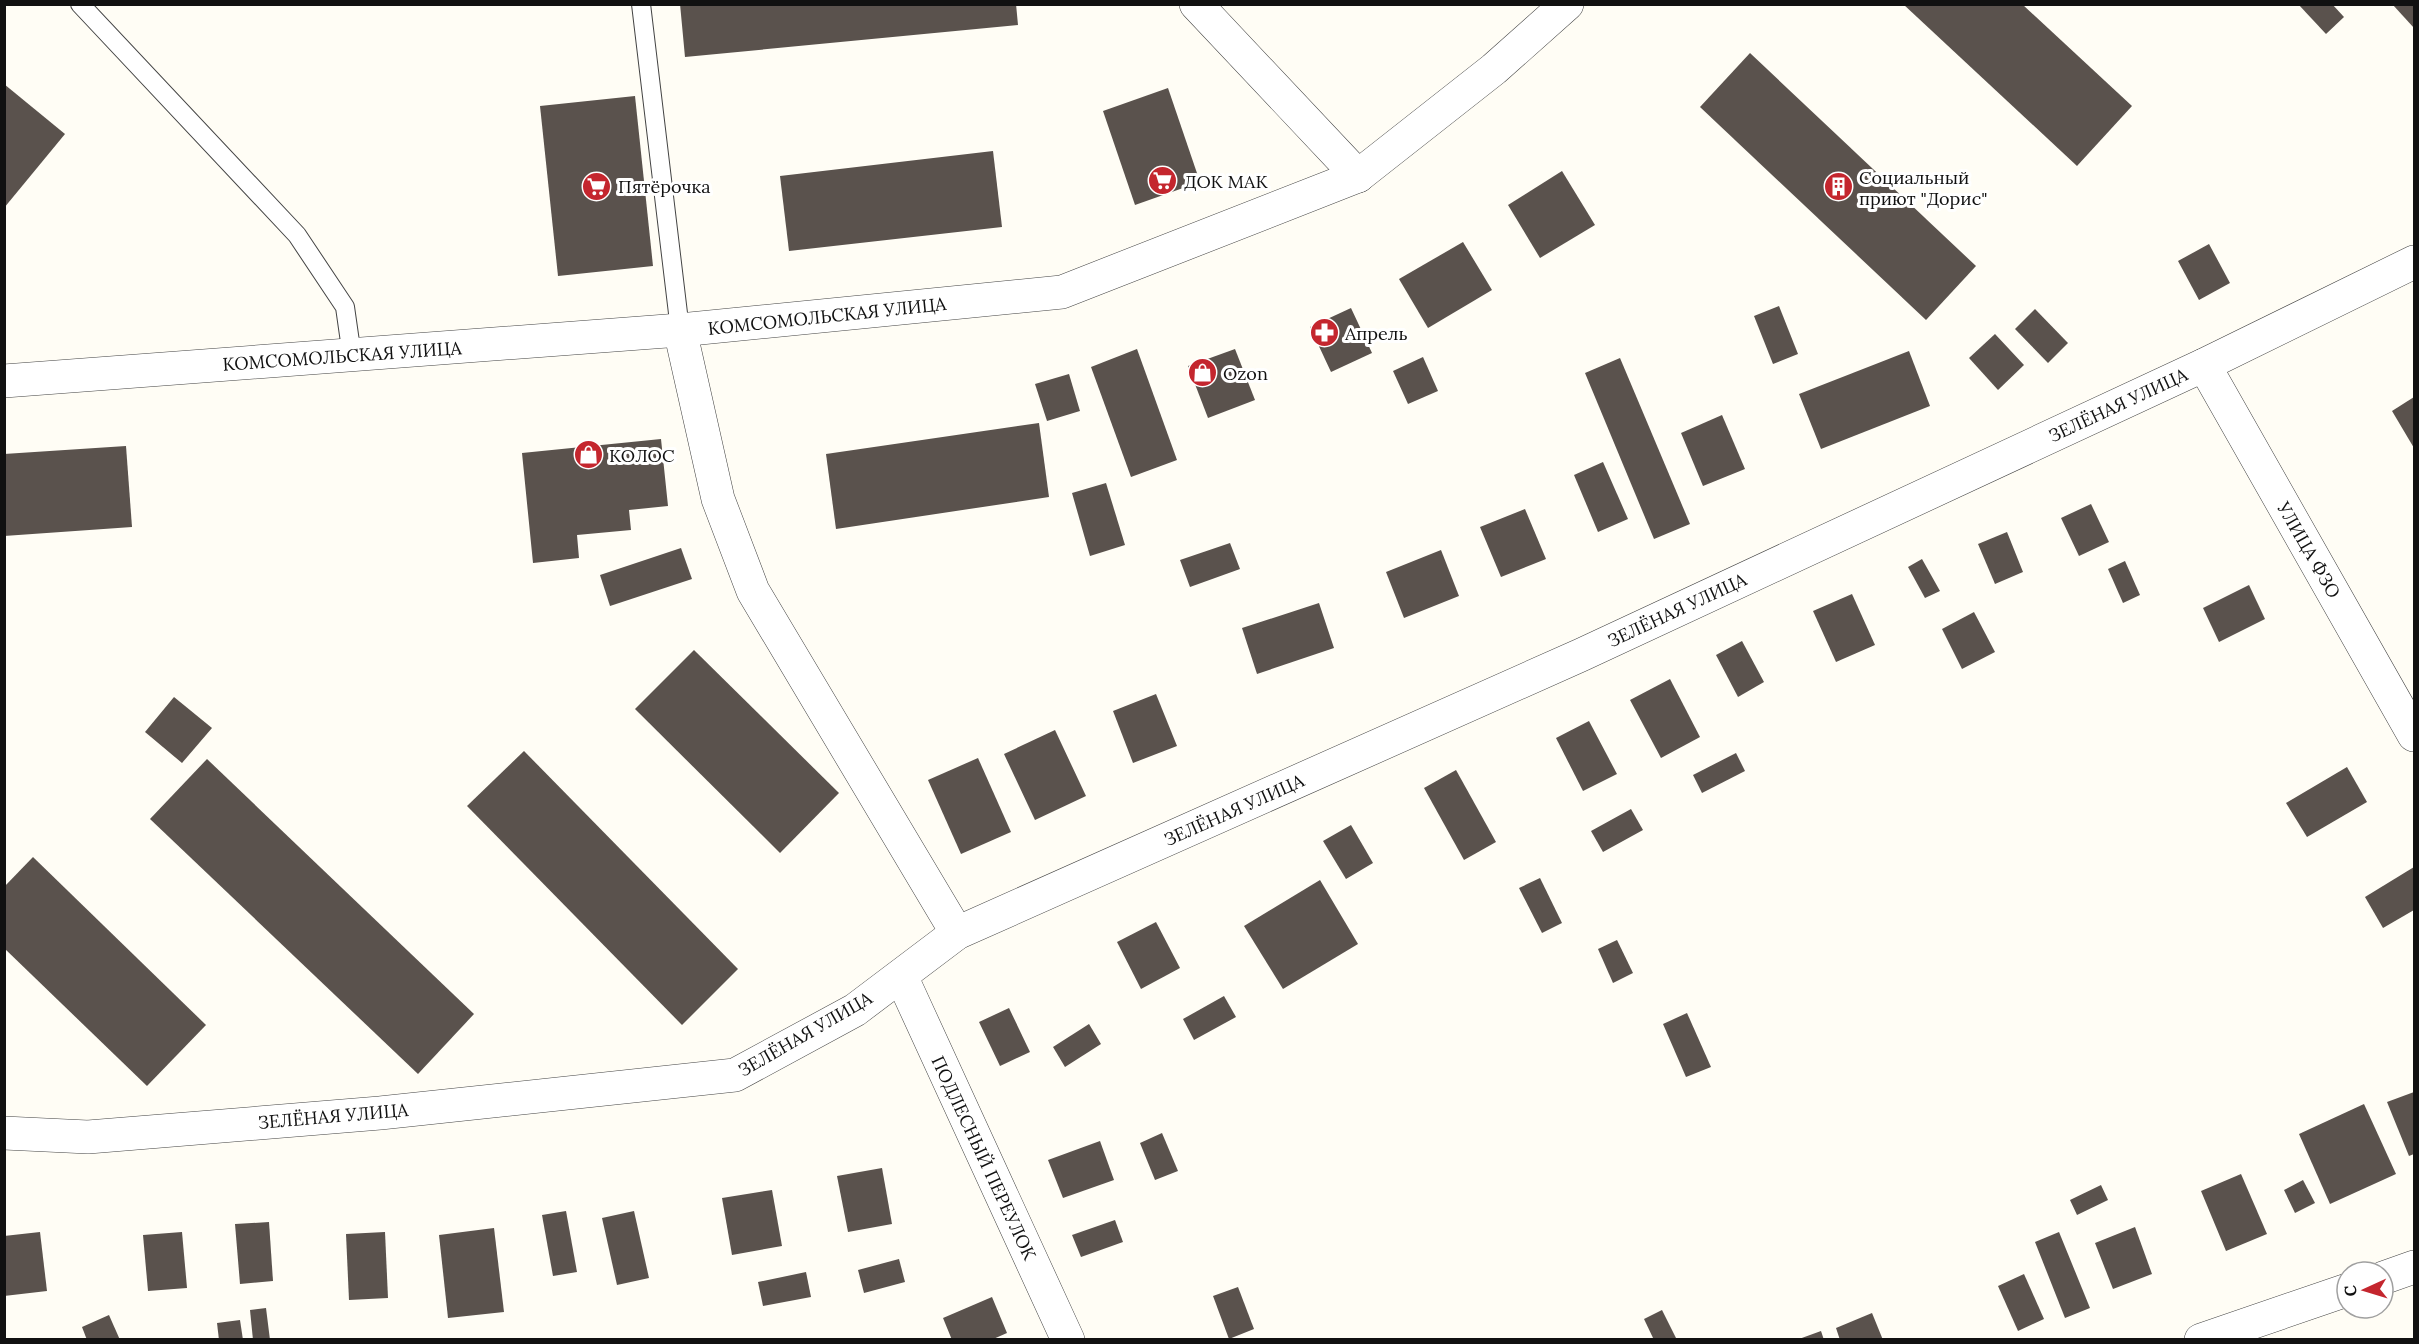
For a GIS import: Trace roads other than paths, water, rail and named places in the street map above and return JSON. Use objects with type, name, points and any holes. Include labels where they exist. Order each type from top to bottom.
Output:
[{"type":"street","points":[[1196,4],[1358,176]]},
{"type":"street","name":"КОМСОМОЛЬСКАЯ УЛИЦА","points":[[4,381],[680,330],[1062,292],[1358,176],[1494,69],[1567,4]]},
{"type":"street","name":"ЗЕЛЁНАЯ УЛИЦА","points":[[4,1133],[88,1137],[380,1113],[735,1075],[855,1010],[957,933],[1581,655],[2204,364],[2415,262]]},
{"type":"street","points":[[680,330],[718,499],[753,591],[957,933]]},
{"type":"street","name":"УЛИЦА ФЗО","points":[[2204,364],[2415,735]]},
{"type":"street","name":"ПОДЛЕСНЫЙ ПЕРЕУЛОК","points":[[901,976],[1068,1340]]},
{"type":"street","points":[[2395,1274],[2415,1267]]},
{"type":"street","points":[[2201,1340],[2335,1294]]},
{"type":"lane","points":[[80,4],[297,235],[345,307],[352,356]]},
{"type":"lane","points":[[641,4],[680,330]]},
{"type":"place","name":"ДОК МАК","points":[[1163,181]]},
{"type":"place","name":"Пятёрочка","points":[[597,186]]},
{"type":"place","name":"Социальный приют \"Дорис\"","points":[[1838,187]]},
{"type":"place","name":"Апрель","points":[[1324,333]]},
{"type":"place","name":"Ozon","points":[[1202,373]]},
{"type":"place","name":"КОЛОС","points":[[588,455]]}]
